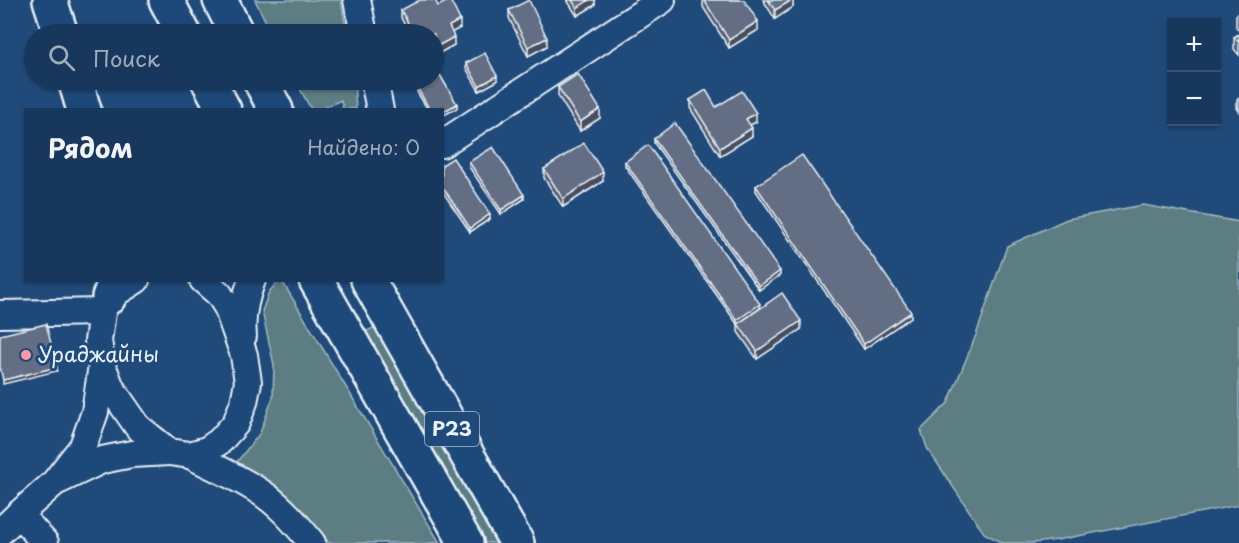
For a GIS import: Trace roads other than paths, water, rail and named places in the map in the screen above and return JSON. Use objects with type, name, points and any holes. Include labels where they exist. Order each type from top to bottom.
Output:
[{"type":"highway","points":[[50,0],[58,24]]},
{"type":"highway","points":[[166,0],[179,24]]},
{"type":"highway","points":[[220,0],[232,24]]},
{"type":"highway","points":[[78,90],[83,108]]},
{"type":"highway","points":[[213,90],[223,108]]},
{"type":"highway","points":[[265,90],[275,108]]},
{"type":"highway","name":"Р23","points":[[317,282],[466,543]]},
{"type":"highway","name":"Р23","points":[[370,282],[517,543]]},
{"type":"street","points":[[357,0],[362,24]]},
{"type":"street","points":[[444,143],[662,0]]},
{"type":"street","points":[[376,90],[380,108]]},
{"type":"street","points":[[204,282],[219,294],[227,307],[244,355]]},
{"type":"street","points":[[54,483],[102,460],[132,454],[180,454],[207,450],[220,441],[236,423],[248,382],[242,322],[251,282]]},
{"type":"street","points":[[0,314],[50,313],[116,293]]},
{"type":"street","points":[[116,293],[98,341],[102,364],[111,388],[138,427],[180,454],[237,478],[264,495],[289,515],[312,543]]},
{"type":"street","points":[[0,532],[54,483],[83,446],[95,412],[102,364]]},
{"type":"street","points":[[19,514],[45,543]]},
{"type":"place","name":"Ураджайны","points":[[26,355]]}]
